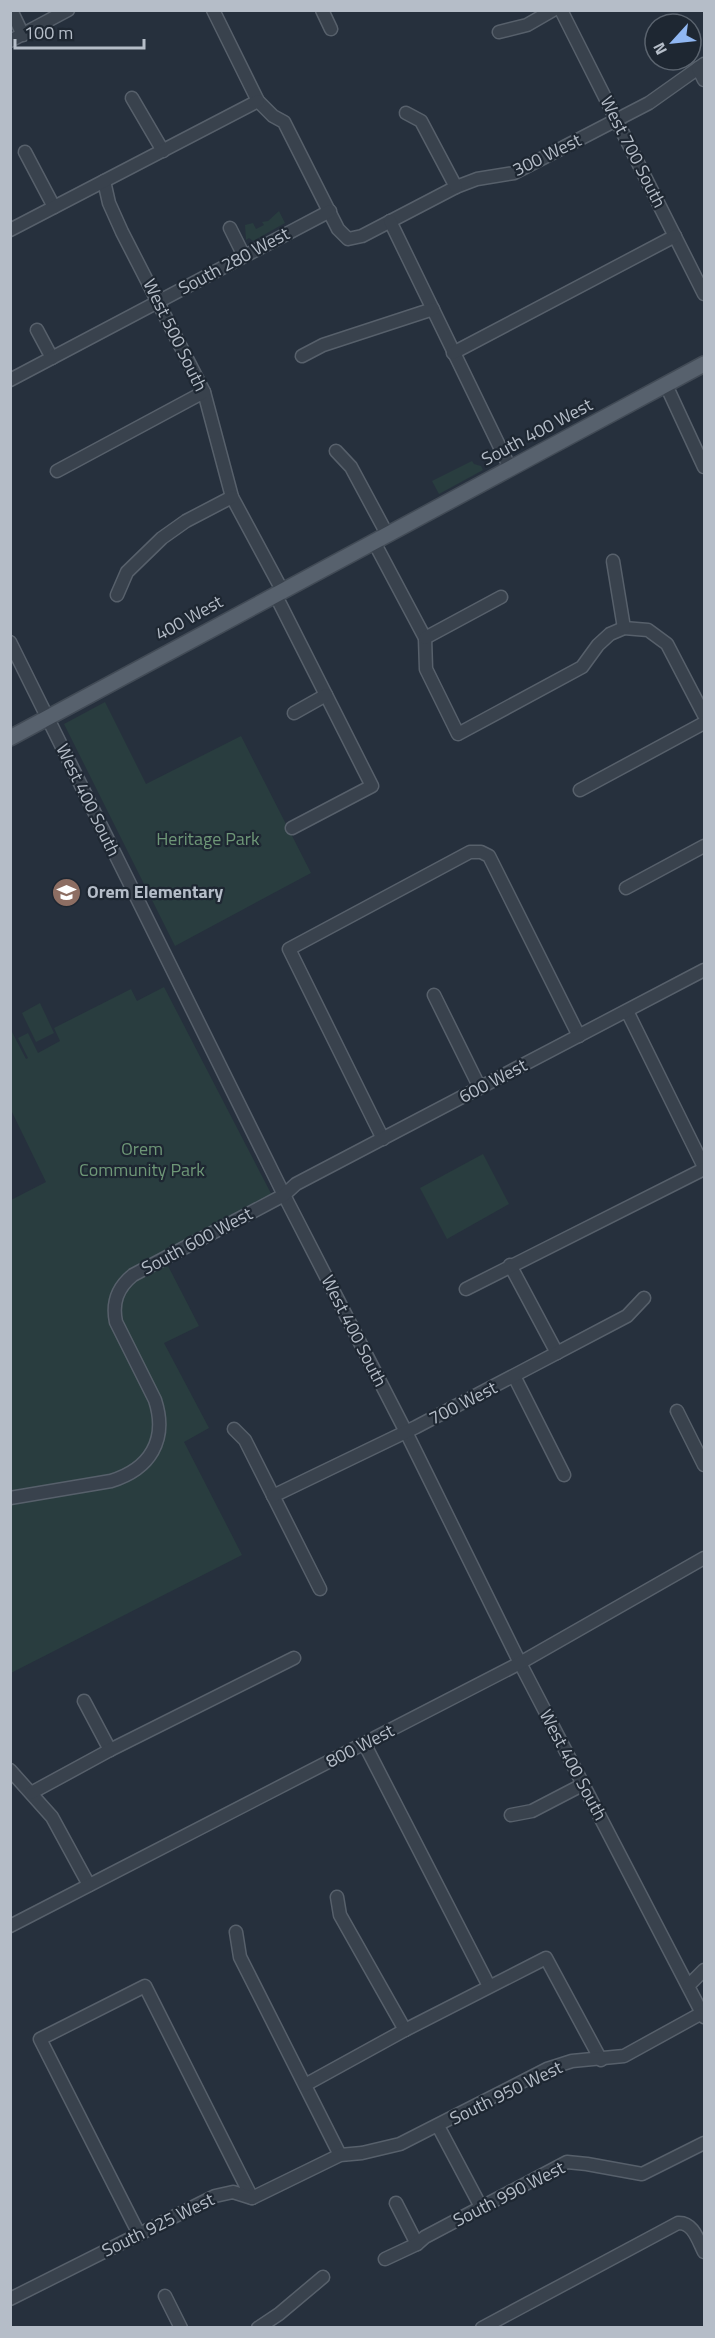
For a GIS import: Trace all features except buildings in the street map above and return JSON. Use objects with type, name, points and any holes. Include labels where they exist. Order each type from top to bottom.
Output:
[{"type":"main road","name":"South 400 West","points":[[381,538],[705,364]]},
{"type":"main road","name":"400 West","points":[[10,738],[381,538]]},
{"type":"street","points":[[11,10],[23,35]]},
{"type":"street","points":[[10,41],[68,10]]},
{"type":"street","points":[[213,10],[258,101],[273,116],[284,122],[330,211]]},
{"type":"street","points":[[322,10],[331,29]]},
{"type":"street","points":[[499,32],[527,25],[552,10]]},
{"type":"street","name":"West 700 South","points":[[561,10],[705,294]]},
{"type":"street","name":"300 West","points":[[330,211],[338,229],[348,239],[363,236],[456,187],[477,180],[514,173],[649,103],[693,72]]},
{"type":"street","points":[[132,98],[163,151]]},
{"type":"street","points":[[10,230],[258,101]]},
{"type":"street","points":[[406,113],[421,121],[456,187]]},
{"type":"street","points":[[25,152],[54,207]]},
{"type":"street","name":"West 500 South","points":[[104,181],[122,232],[204,392],[232,497],[372,786],[292,828]]},
{"type":"street","name":"South 280 West","points":[[10,380],[330,211]]},
{"type":"street","points":[[390,221],[510,468]]},
{"type":"street","points":[[230,228],[244,256]]},
{"type":"street","points":[[453,353],[675,236]]},
{"type":"street","points":[[302,356],[322,345],[433,309]]},
{"type":"street","points":[[38,330],[52,358]]},
{"type":"street","points":[[666,385],[705,467]]},
{"type":"street","points":[[57,471],[204,392]]},
{"type":"street","points":[[336,451],[351,467],[424,638],[426,669],[458,734],[582,668],[598,645],[610,634],[624,628],[648,630],[667,645],[705,715]]},
{"type":"street","points":[[117,595],[128,572],[162,538],[186,521],[232,497]]},
{"type":"street","points":[[613,561],[624,628]]},
{"type":"street","points":[[424,638],[501,597]]},
{"type":"street","name":"West 400 South","points":[[10,642],[284,1195],[406,1432],[520,1663],[703,2015]]},
{"type":"street","points":[[294,713],[326,695]]},
{"type":"street","points":[[580,790],[705,723]]},
{"type":"street","points":[[626,888],[705,846]]},
{"type":"street","points":[[383,1139],[289,950],[471,852],[482,852],[489,856],[579,1036]]},
{"type":"street","name":"600 West","points":[[284,1195],[296,1184],[705,970]]},
{"type":"street","points":[[434,995],[480,1088]]},
{"type":"street","points":[[466,1289],[705,1168],[627,1011]]},
{"type":"street","name":"South 600 West","points":[[10,1498],[111,1481],[131,1473],[146,1462],[160,1431],[159,1411],[116,1322],[114,1302],[120,1289],[133,1275],[284,1195]]},
{"type":"street","points":[[510,1265],[557,1353]]},
{"type":"street","name":"700 West","points":[[273,1496],[406,1432],[627,1316],[644,1298]]},
{"type":"street","points":[[514,1376],[564,1474]]},
{"type":"street","points":[[676,1410],[705,1465]]},
{"type":"street","points":[[234,1429],[245,1440],[320,1589]]},
{"type":"street","name":"800 West","points":[[10,1926],[520,1663],[705,1558]]},
{"type":"street","points":[[31,1793],[110,1750],[294,1658]]},
{"type":"street","points":[[84,1701],[110,1750]]},
{"type":"street","points":[[364,1743],[489,1986]]},
{"type":"street","points":[[10,1770],[52,1817],[89,1885]]},
{"type":"street","points":[[511,1815],[532,1811],[582,1785]]},
{"type":"street","points":[[337,1897],[340,1915],[405,2030]]},
{"type":"street","points":[[139,2234],[40,2039],[145,1986],[252,2198],[340,2155],[240,1957],[236,1932]]},
{"type":"street","points":[[305,2085],[405,2030],[546,1958],[601,2060]]},
{"type":"street","points":[[689,1985],[705,1970]]},
{"type":"street","name":"South 950 West","points":[[340,2155],[400,2144],[548,2069],[572,2061],[624,2056],[703,2015]]},
{"type":"street","points":[[438,2126],[481,2207]]},
{"type":"street","name":"South 990 West","points":[[385,2259],[417,2244],[425,2237],[567,2162],[587,2163],[642,2174],[705,2143]]},
{"type":"street","name":"South 925 West","points":[[10,2299],[215,2196],[233,2192],[252,2198]]},
{"type":"street","points":[[396,2203],[417,2244]]},
{"type":"street","points":[[482,2328],[674,2225],[684,2223],[692,2229],[705,2252]]},
{"type":"street","points":[[258,2328],[279,2314],[323,2277]]},
{"type":"street","points":[[165,2296],[181,2328]]},
{"type":"green space","points":[[279,211],[285,223],[253,241],[249,238],[246,240],[245,225],[253,223],[256,229],[264,225],[262,222],[268,221]]},
{"type":"green space","points":[[472,461],[481,466],[483,470],[439,494],[432,481]]},
{"type":"green space","name":"Heritage Park","points":[[105,702],[146,784],[241,736],[311,873],[175,946],[64,724]]},
{"type":"green space","name":"Orem Community Park","points":[[164,987],[277,1205],[167,1264],[199,1326],[164,1343],[209,1428],[184,1442],[242,1555],[11,1673],[11,1200],[46,1182],[11,1110],[10,1028],[26,1059],[28,1058],[18,1038],[28,1033],[38,1053],[60,1041],[54,1028],[131,989],[137,1001]]},
{"type":"green space","points":[[40,1003],[54,1033],[36,1042],[22,1013]]},
{"type":"green space","points":[[483,1154],[509,1204],[447,1239],[420,1188]]},
{"type":"place","name":"Orem Elementary","points":[[66,892]]}]
